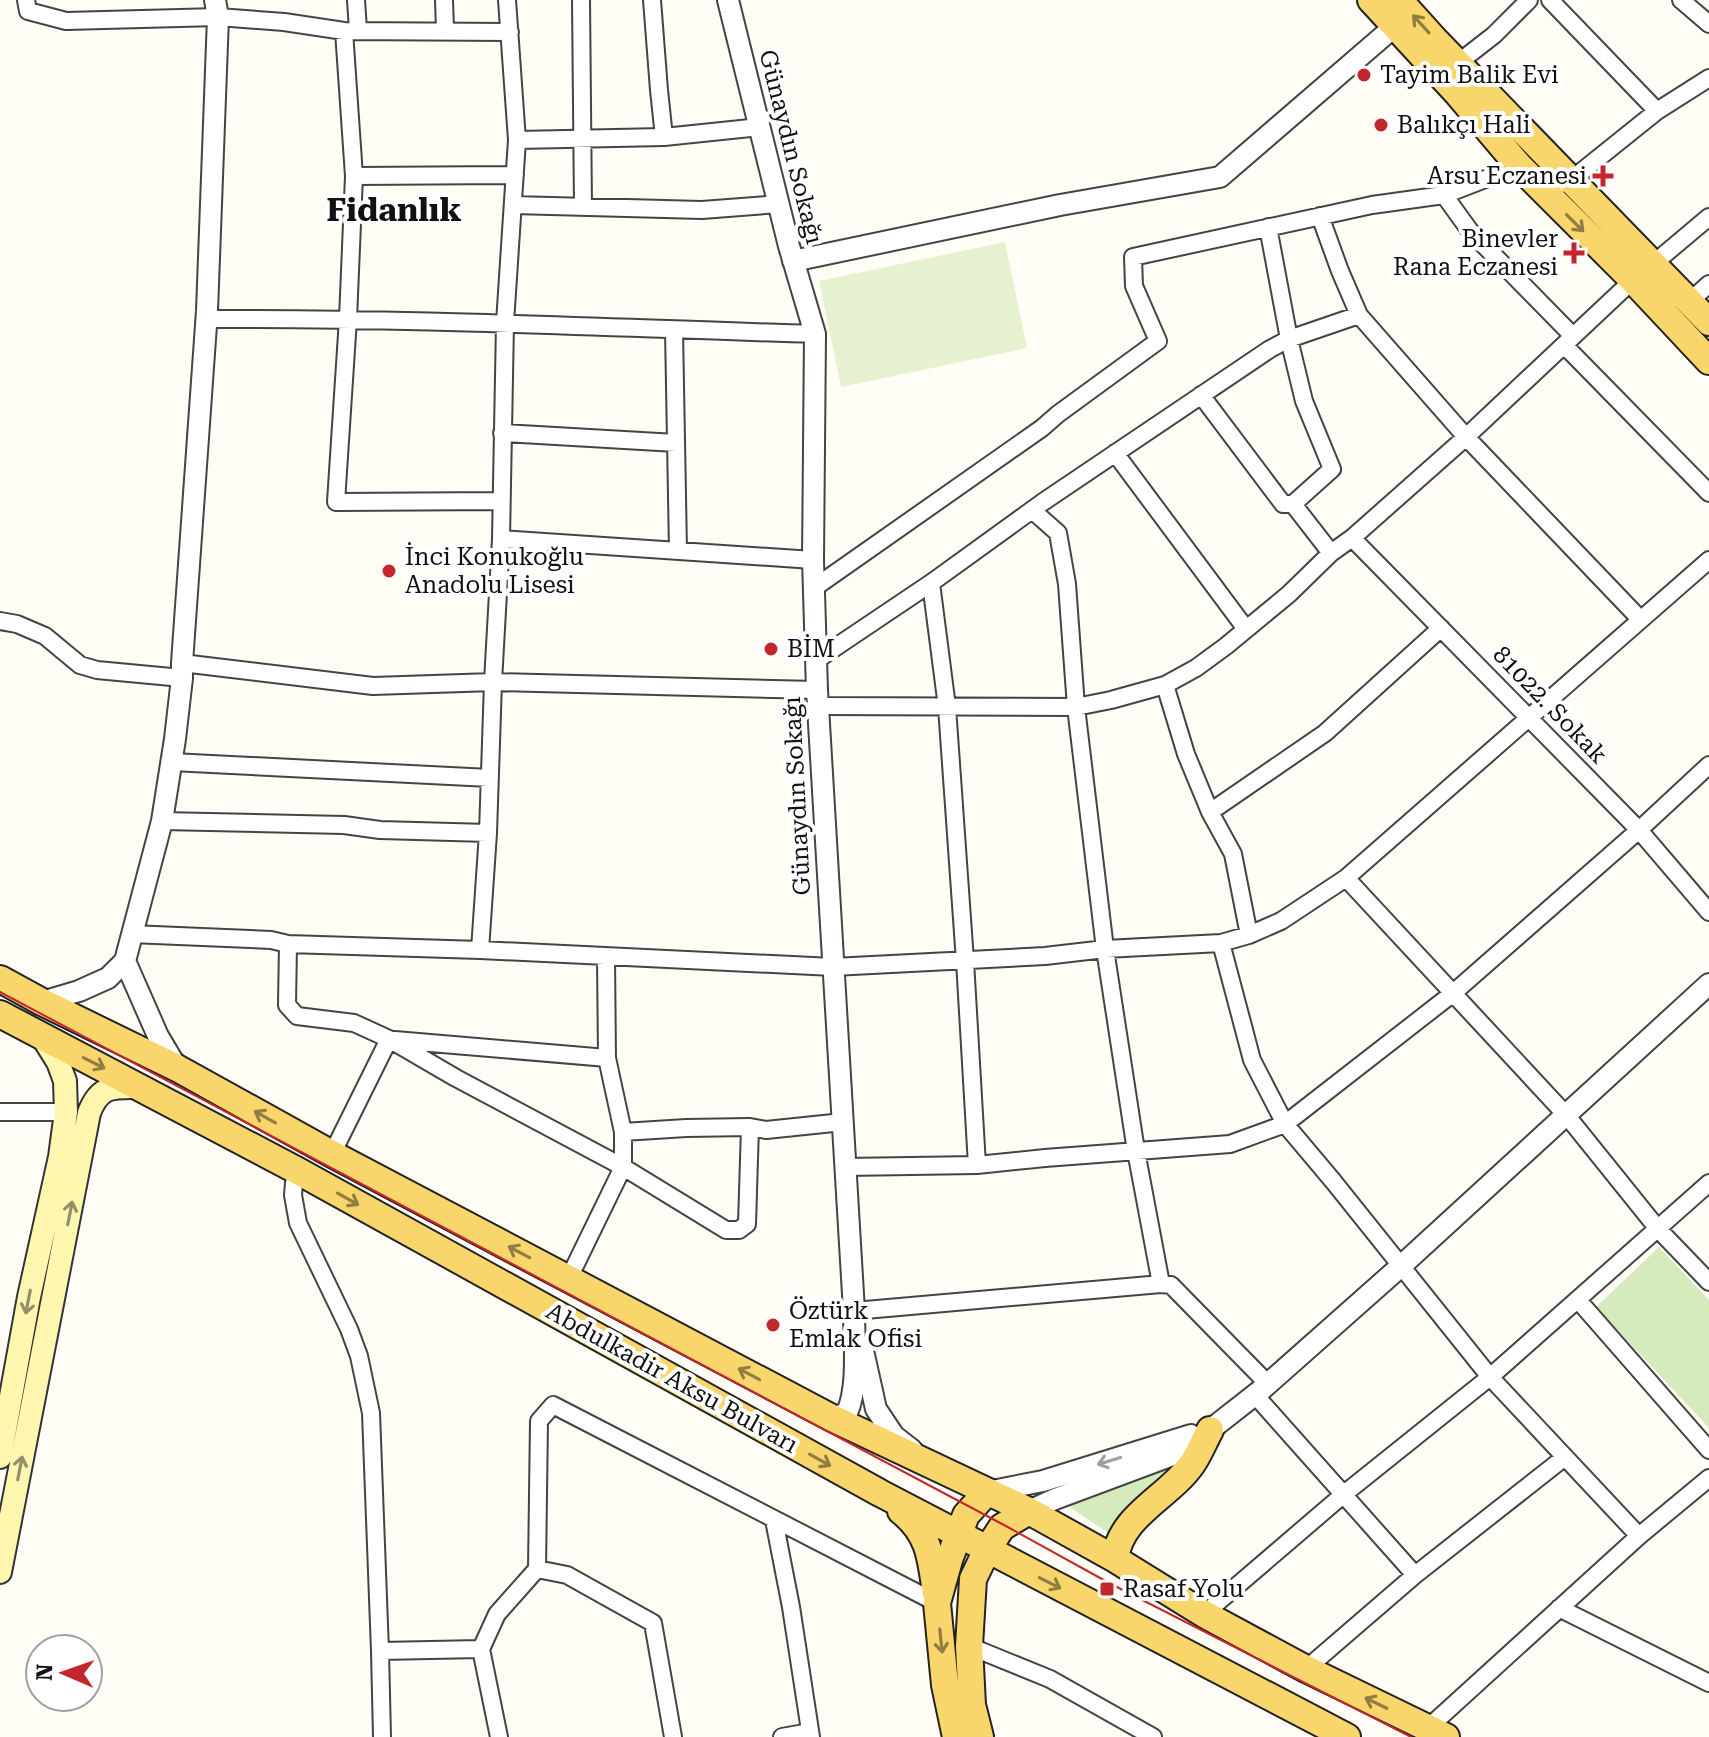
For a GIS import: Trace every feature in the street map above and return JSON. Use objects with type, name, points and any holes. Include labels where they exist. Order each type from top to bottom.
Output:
[{"type":"main road","points":[[1371,0],[1397,13],[1458,63],[1571,180],[1709,361]]},
{"type":"main road","points":[[1397,13],[1458,94],[1550,198],[1643,272],[1689,302],[1709,322]]},
{"type":"main road","points":[[0,979],[177,1068],[332,1154],[832,1418],[1029,1511],[1204,1614],[1306,1669],[1437,1732]]},
{"type":"main road","name":"Abdulkadir Aksu Bulvarı","points":[[0,1014],[298,1171],[880,1493],[1347,1737]]},
{"type":"main road","points":[[0,1457],[29,1297],[60,1157],[66,1104],[65,1081],[58,1062],[43,1038]]},
{"type":"main road","points":[[0,1572],[89,1113],[94,1100],[107,1090],[141,1087]]},
{"type":"main road","points":[[66,1104],[81,1092],[94,1100]]},
{"type":"main road","points":[[1115,1559],[1117,1545],[1131,1523],[1192,1465],[1210,1430]]},
{"type":"main road","points":[[937,1603],[958,1534],[971,1508],[987,1492]]},
{"type":"main road","points":[[880,1493],[911,1518],[929,1549],[945,1685],[956,1737]]},
{"type":"main road","points":[[980,1737],[972,1705],[969,1646],[973,1579],[1002,1527],[1029,1511]]},
{"type":"street","points":[[26,0],[28,11],[66,21],[216,8],[351,31],[510,32]]},
{"type":"street","points":[[356,0],[351,31],[354,176],[336,502],[501,501]]},
{"type":"street","points":[[444,0],[445,30]]},
{"type":"street","points":[[480,950],[501,539],[505,323],[517,140],[507,0]]},
{"type":"street","points":[[581,0],[583,207]]},
{"type":"street","points":[[652,0],[664,137]]},
{"type":"street","name":"Günaydın Sokağı","points":[[728,0],[793,261],[815,334],[813,560],[818,698],[854,1311]]},
{"type":"street","points":[[1458,63],[1494,35],[1529,0]]},
{"type":"street","points":[[1550,0],[1657,111]]},
{"type":"street","points":[[1681,0],[1709,24]]},
{"type":"street","points":[[42,1002],[108,978],[125,961],[162,821],[182,670],[207,319],[216,8]]},
{"type":"street","points":[[793,261],[1060,205],[1220,177],[1397,13]]},
{"type":"street","points":[[1550,198],[1657,111],[1709,78]]},
{"type":"street","points":[[517,140],[664,137],[760,127]]},
{"type":"street","points":[[814,588],[1042,428],[1158,341],[1134,286],[1133,257],[1372,205],[1444,195],[1519,166]]},
{"type":"street","points":[[354,176],[515,175]]},
{"type":"street","points":[[1444,195],[1470,231],[1709,493]]},
{"type":"street","points":[[513,205],[702,210],[779,204]]},
{"type":"street","points":[[1320,216],[1359,315],[1466,437],[1640,619]]},
{"type":"street","points":[[0,621],[17,624],[45,636],[80,665],[97,670],[182,670],[373,686],[493,682],[947,707],[1076,707],[1111,700],[1165,685],[1196,668],[1246,629],[1466,437],[1643,272],[1709,217]]},
{"type":"street","points":[[1201,395],[1283,504],[1293,504],[1332,469],[1304,401],[1268,227]]},
{"type":"street","points":[[1689,302],[1709,284]]},
{"type":"street","points":[[818,659],[1270,349],[1289,339],[1359,315]]},
{"type":"street","points":[[207,319],[348,319],[815,334]]},
{"type":"street","points":[[674,330],[678,551]]},
{"type":"street","points":[[502,433],[676,443]]},
{"type":"street","points":[[1115,453],[1246,629]]},
{"type":"street","points":[[1293,504],[1331,553]]},
{"type":"street","points":[[1032,510],[1058,533],[1067,584],[1076,707],[1105,949],[1136,1151],[1161,1284]]},
{"type":"street","name":"81022. Sokak","points":[[1352,538],[1639,830],[1709,912]]},
{"type":"street","points":[[501,539],[813,560]]},
{"type":"street","points":[[131,934],[271,940],[288,944],[833,967],[1221,943],[1281,921],[1346,878],[1709,560]]},
{"type":"street","points":[[931,583],[947,707],[977,1165]]},
{"type":"street","points":[[1210,812],[1325,733],[1441,628]]},
{"type":"street","points":[[1165,685],[1186,754],[1210,812],[1233,854],[1249,935]]},
{"type":"street","points":[[172,762],[490,778]]},
{"type":"street","points":[[845,1167],[977,1165],[1230,1144],[1285,1124],[1452,994],[1709,765]]},
{"type":"street","points":[[162,821],[344,825],[380,830],[488,833]]},
{"type":"street","points":[[1346,878],[1567,1116],[1658,1229],[1709,1282]]},
{"type":"street","points":[[1221,943],[1252,1060],[1285,1124],[1490,1377],[1639,1536]]},
{"type":"street","points":[[288,944],[287,1005],[297,1016],[354,1023],[389,1039],[623,1167],[726,1230],[739,1230],[747,1224],[750,1127]]},
{"type":"street","points":[[569,1278],[623,1167],[623,1132],[607,1058],[606,957]]},
{"type":"street","points":[[125,961],[158,1036],[177,1068]]},
{"type":"street","points":[[1029,1511],[1181,1452],[1210,1430],[1401,1266],[1709,984]]},
{"type":"street","points":[[389,1039],[607,1058]]},
{"type":"street","points":[[332,1154],[389,1039]]},
{"type":"street","points":[[0,1112],[66,1104]]},
{"type":"street","points":[[623,1132],[750,1127],[766,1130],[843,1122]]},
{"type":"street","points":[[298,1171],[293,1195],[298,1223],[349,1329],[359,1356],[371,1413],[382,1737]]},
{"type":"street","points":[[1204,1614],[1344,1494],[1490,1377],[1709,1183]]},
{"type":"street","points":[[854,1311],[1171,1285],[1415,1575]]},
{"type":"street","points":[[1578,1300],[1709,1450]]},
{"type":"street","points":[[832,1418],[847,1413],[852,1402],[854,1311]]},
{"type":"street","points":[[854,1311],[876,1409],[894,1436],[932,1465]]},
{"type":"street","points":[[499,1737],[481,1649],[497,1614],[537,1569],[539,1421],[553,1405],[937,1603]]},
{"type":"street","points":[[987,1492],[1043,1481],[1210,1430]]},
{"type":"street","points":[[1306,1669],[1415,1575],[1565,1457]]},
{"type":"street","points":[[1437,1732],[1559,1608],[1709,1478]]},
{"type":"street","points":[[774,1520],[811,1734],[782,1737]]},
{"type":"street","points":[[537,1569],[567,1575],[653,1623],[673,1737]]},
{"type":"street","points":[[1559,1608],[1709,1683]]},
{"type":"street","points":[[969,1646],[1050,1679],[1153,1737]]},
{"type":"street","points":[[380,1651],[481,1649]]},
{"type":"green space","points":[[1005,242],[1027,348],[841,387],[819,281]]},
{"type":"green space","points":[[1659,1247],[1709,1300],[1709,1428],[1596,1307]]},
{"type":"green space","points":[[1190,1456],[1113,1536],[1068,1506],[1068,1504]]},
{"type":"tram line","points":[[0,992],[1111,1584],[1411,1737]]},
{"type":"place","name":"Tayim Balik Evi","points":[[1364,75]]},
{"type":"place","name":"Balıkçı Hali","points":[[1381,125]]},
{"type":"place","name":"Arsu Eczanesi","points":[[1603,176]]},
{"type":"place","name":"Binevler Rana Eczanesi","points":[[1574,253]]},
{"type":"place","name":"İnci Konukoğlu Anadolu Lisesi","points":[[389,571]]},
{"type":"place","name":"BİM","points":[[771,649]]},
{"type":"place","name":"Öztürk Emlak Ofisi","points":[[773,1325]]},
{"type":"place","name":"Rasaf Yolu","points":[[1107,1589]]},
{"type":"district","name":"Fidanlık","points":[[394,210]]}]
